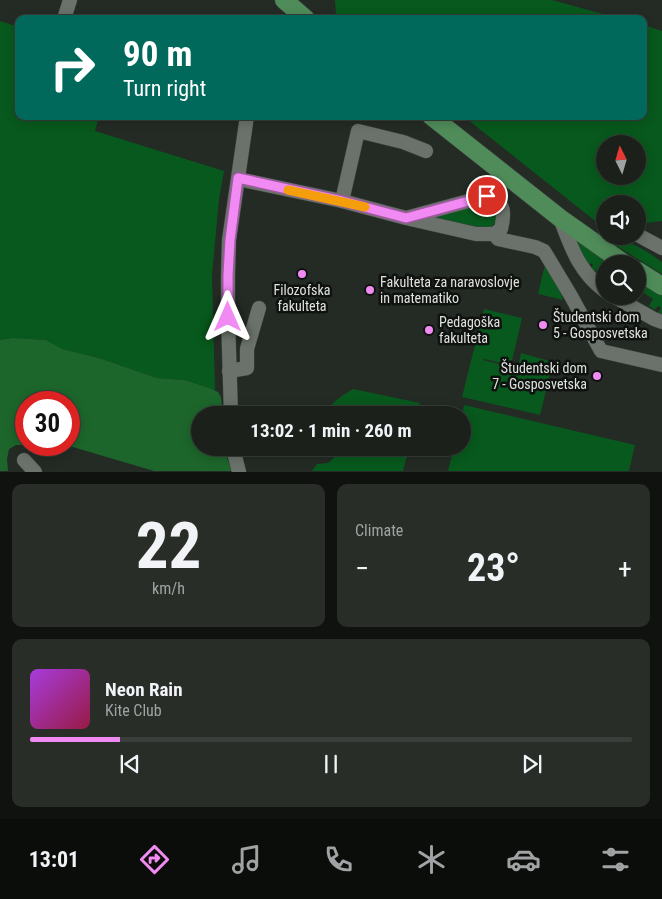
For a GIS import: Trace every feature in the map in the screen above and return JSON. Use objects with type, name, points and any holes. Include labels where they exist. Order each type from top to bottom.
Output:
[{"type":"main road","points":[[284,0],[301,15]]},
{"type":"main road","points":[[436,120],[560,218],[612,255]]},
{"type":"main road","points":[[646,276],[662,286]]},
{"type":"street","points":[[65,15],[70,0]]},
{"type":"street","points":[[231,406],[228,266],[246,120]]},
{"type":"street","points":[[342,201],[358,131],[404,142],[426,151]]},
{"type":"street","points":[[238,178],[342,201],[406,218],[476,234],[494,234],[501,229],[503,213],[499,202],[487,196],[406,218]]},
{"type":"street","points":[[560,218],[583,269],[596,284]]},
{"type":"street","points":[[494,234],[498,239],[536,247],[544,251],[602,351],[662,365]]},
{"type":"street","points":[[585,236],[596,236]]},
{"type":"street","points":[[646,239],[662,248]]},
{"type":"street","points":[[628,305],[654,320],[662,322]]},
{"type":"street","points":[[229,370],[247,368],[247,349],[259,308]]},
{"type":"street","points":[[235,456],[239,472]]},
{"type":"street","points":[[24,460],[35,472]]},
{"type":"green space","points":[[335,0],[552,0],[606,15],[336,15]]},
{"type":"green space","points":[[0,21],[15,26],[15,120],[98,120],[95,131],[224,171],[219,199],[212,275],[215,390],[185,380],[157,378],[99,358],[61,349],[46,340],[12,338],[0,340]]},
{"type":"green space","points":[[647,26],[662,31],[662,221],[646,223],[646,195],[596,195],[596,222],[468,120],[647,120]]},
{"type":"green space","points":[[486,202],[494,207],[497,213],[495,223],[487,230],[429,217]]},
{"type":"green space","points":[[574,237],[601,255],[596,255],[596,271],[594,274],[590,270],[593,265],[591,263],[587,269]]},
{"type":"green space","points":[[615,245],[634,245],[647,252],[662,262],[662,274],[646,264],[646,255],[631,255]]},
{"type":"green space","points":[[545,264],[559,284],[563,300],[538,294]]},
{"type":"green space","points":[[646,284],[662,293],[662,315],[658,313],[661,308],[658,306],[655,310],[649,306],[653,299],[646,295]]},
{"type":"green space","points":[[484,309],[522,318],[511,365],[483,360],[538,373],[538,378],[539,372],[518,367],[521,353],[553,362],[540,415],[462,397]]},
{"type":"green space","points":[[12,338],[46,340],[62,349],[99,358],[157,378],[185,380],[218,392],[221,397],[222,406],[191,406],[191,456],[226,456],[232,471],[154,471],[80,449],[80,391],[15,391],[15,446],[9,449],[7,459],[8,471],[0,471],[0,340]]},
{"type":"green space","points":[[353,389],[420,403],[419,406],[330,406]]},
{"type":"green space","points":[[471,407],[635,445],[629,471],[448,471],[452,456],[471,456]]},
{"type":"green space","points":[[336,456],[407,456],[403,471],[312,471],[317,464],[328,463]]},
{"type":"slow traffic","points":[[288,190],[365,207]]},
{"type":"place","name":"Filozofska fakulteta","points":[[302,274]]},
{"type":"place","name":"Fakulteta za naravoslovje in matematiko","points":[[370,290]]},
{"type":"place","name":"Študentski dom 5 - Gosposvetska","points":[[543,325]]},
{"type":"place","name":"Pedagoška fakulteta","points":[[429,330]]},
{"type":"place","name":"Študentski dom 7 - Gosposvetska","points":[[597,376]]},
{"type":"route","points":[[228,317],[230,240],[238,178],[342,201],[406,218],[487,196]]}]
